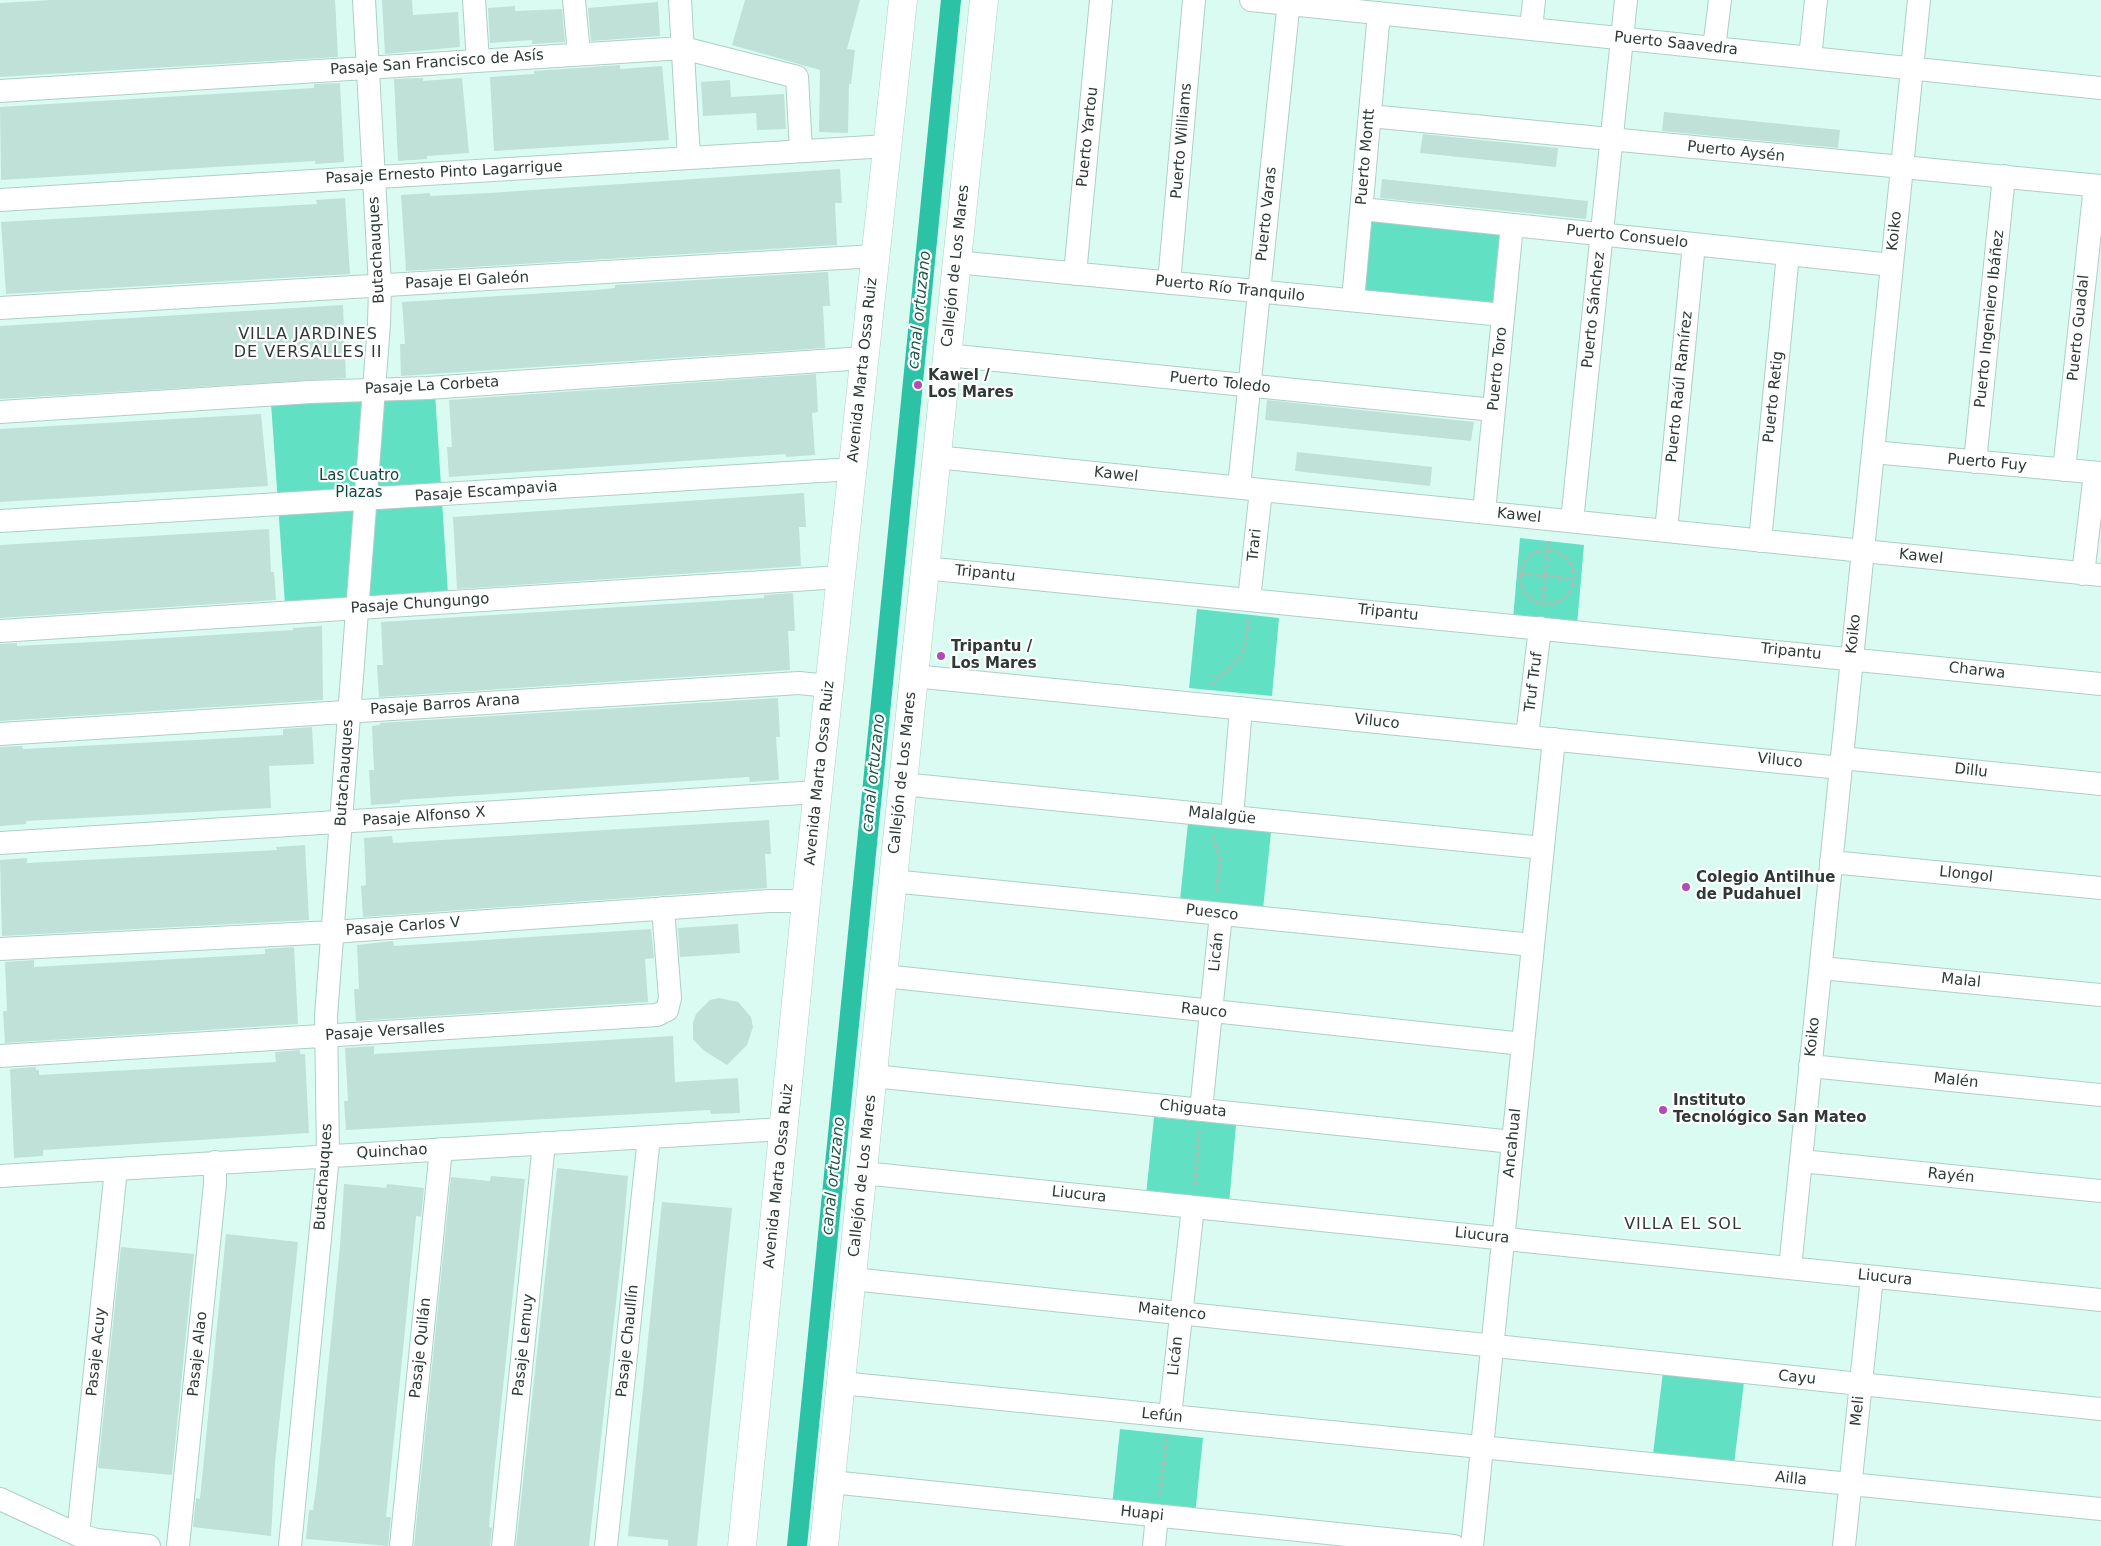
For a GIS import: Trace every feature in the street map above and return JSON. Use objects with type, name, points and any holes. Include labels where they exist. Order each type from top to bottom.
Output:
[{"type":"street","name":"Butachauques","points":[[290,1546],[328,1156],[326,1035],[380,286],[364,0]]},
{"type":"street","points":[[474,0],[478,61]]},
{"type":"street","points":[[574,0],[578,54]]},
{"type":"street","points":[[680,0],[689,158]]},
{"type":"street","name":"Avenida Marta Ossa Ruiz","points":[[742,1546],[806,901],[903,0]]},
{"type":"street","name":"Callejón de Los Mares","points":[[824,1546],[984,0]]},
{"type":"street","name":"Puerto Yartou","points":[[1075,274],[1101,0]]},
{"type":"street","name":"Puerto Williams","points":[[1169,283],[1194,0]]},
{"type":"street","name":"Puerto Saavedra","points":[[1251,0],[1289,2],[1379,14],[2101,88]]},
{"type":"street","points":[[1531,29],[1534,0]]},
{"type":"street","name":"Puerto Sánchez","points":[[1562,520],[1602,234],[1626,0]]},
{"type":"street","points":[[1714,48],[1720,0]]},
{"type":"street","points":[[1810,58],[1816,0]]},
{"type":"street","name":"Koiko","points":[[1790,1268],[1919,0]]},
{"type":"street","name":"Puerto Varas","points":[[1250,489],[1249,386],[1289,2]]},
{"type":"street","name":"Puerto Montt","points":[[1353,300],[1379,14]]},
{"type":"street","name":"Pasaje San Francisco de Asís","points":[[0,90],[683,48],[797,77],[801,151]]},
{"type":"street","name":"Puerto Aysén","points":[[1370,116],[2098,186]]},
{"type":"street","name":"Pasaje Ernesto Pinto Lagarrigue","points":[[0,200],[887,146]]},
{"type":"street","name":"Puerto Ingeniero Ibáñez","points":[[1975,462],[2004,176]]},
{"type":"street","name":"Puerto Guadal","points":[[2064,470],[2098,186]]},
{"type":"street","name":"Puerto Consuelo","points":[[1362,209],[1892,265]]},
{"type":"street","name":"Puerto Toro","points":[[1484,512],[1512,225]]},
{"type":"street","name":"Puerto Raúl Ramírez","points":[[1666,531],[1694,244]]},
{"type":"street","name":"Puerto Retig","points":[[1760,540],[1788,254]]},
{"type":"street","name":"Pasaje El Galeón","points":[[0,308],[875,256]]},
{"type":"street","name":"Puerto Río Tranquilo","points":[[956,262],[1503,315]]},
{"type":"street","name":"Puerto Toledo","points":[[946,355],[1494,410]]},
{"type":"street","name":"Pasaje La Corbeta","points":[[0,412],[864,358]]},
{"type":"street","name":"Puerto Fuy","points":[[1873,452],[2098,473]]},
{"type":"street","name":"Kawel","points":[[936,457],[2092,574]]},
{"type":"street","name":"Pasaje Escampavia","points":[[0,521],[852,469]]},
{"type":"street","points":[[2092,574],[2098,473]]},
{"type":"street","name":"Trari","points":[[1249,600],[1250,489]]},
{"type":"street","name":"Tripantu","points":[[924,568],[1852,658]]},
{"type":"street","name":"Pasaje Chungungo","points":[[0,631],[841,577]]},
{"type":"street","name":"Truf Truf","points":[[1527,736],[1540,628]]},
{"type":"street","name":"Charwa","points":[[1852,658],[2101,684]]},
{"type":"street","name":"Viluco","points":[[913,676],[1554,739],[1841,763]]},
{"type":"street","name":"Pasaje Barros Arana","points":[[0,734],[799,683],[829,686]]},
{"type":"street","points":[[1232,817],[1241,708]]},
{"type":"street","name":"Ancahual","points":[[1472,1546],[1554,739]]},
{"type":"street","name":"Dillu","points":[[1841,763],[2101,784]]},
{"type":"street","name":"Malalgüe","points":[[902,784],[1543,848]]},
{"type":"street","name":"Pasaje Alfonso X","points":[[0,843],[818,792]]},
{"type":"street","name":"Llongol","points":[[1831,862],[2101,888]]},
{"type":"street","name":"Puesco","points":[[892,881],[1533,945]]},
{"type":"street","name":"Pasaje Carlos V","points":[[0,949],[333,932],[663,908],[806,901]]},
{"type":"street","name":"Pasaje Versalles","points":[[0,1056],[663,1013],[667,1010],[670,998],[663,908]]},
{"type":"street","name":"Licán","points":[[1201,1110],[1221,914]]},
{"type":"street","name":"Malal","points":[[1820,968],[2101,995]]},
{"type":"street","name":"Rauco","points":[[884,976],[1523,1044]]},
{"type":"street","name":"Malén","points":[[1810,1066],[2101,1095]]},
{"type":"street","name":"Chiguata","points":[[873,1076],[1513,1142]]},
{"type":"street","name":"Quinchao","points":[[0,1176],[783,1129]]},
{"type":"street","name":"Pasaje Chaullín","points":[[606,1546],[649,1137]]},
{"type":"street","name":"Pasaje Lemuy","points":[[504,1546],[544,1143]]},
{"type":"street","name":"Pasaje Quilán","points":[[401,1546],[441,1149]]},
{"type":"street","name":"Rayén","points":[[1801,1161],[2101,1191]]},
{"type":"street","name":"Pasaje Alao","points":[[178,1546],[215,1184],[215,1162]]},
{"type":"street","name":"Pasaje Acuy","points":[[78,1535],[116,1169]]},
{"type":"street","name":"Liucura","points":[[863,1173],[2101,1300]]},
{"type":"street","name":"Licán","points":[[1170,1416],[1193,1207]]},
{"type":"street","name":"Meli","points":[[1844,1546],[1872,1276]]},
{"type":"street","name":"Maitenco","points":[[852,1279],[1493,1344]]},
{"type":"street","name":"Cayu","points":[[1493,1344],[1508,1349],[2101,1409]]},
{"type":"street","name":"Lefún","points":[[841,1383],[1482,1448]]},
{"type":"street","name":"Ailla","points":[[1482,1448],[2101,1509]]},
{"type":"street","name":"Huapi","points":[[831,1482],[1454,1546]]},
{"type":"street","points":[[0,1499],[78,1535],[97,1540],[149,1546]]},
{"type":"street","points":[[1154,1546],[1157,1516]]},
{"type":"path","points":[[1540,628],[1548,549],[1562,520]]},
{"type":"path","points":[[1548,549],[1566,557],[1572,565],[1574,579],[1569,593],[1561,600],[1552,604],[1542,604],[1527,595],[1522,587],[1520,574],[1525,561],[1531,554],[1548,549]]},
{"type":"path","points":[[1520,574],[1574,579]]},
{"type":"path","points":[[1196,704],[1202,693],[1240,658],[1246,642],[1249,600]]},
{"type":"path","points":[[1221,914],[1216,876],[1220,864],[1213,842],[1215,831],[1232,817]]},
{"type":"path","points":[[1193,1207],[1201,1110]]},
{"type":"path","points":[[1157,1516],[1170,1416]]},
{"type":"green space","points":[[1372,219],[1500,233],[1493,306],[1365,292]]},
{"type":"green space","name":"Las Cuatro Plazas","points":[[435,393],[448,594],[285,604],[271,403]]},
{"type":"green space","points":[[1520,538],[1584,545],[1577,625],[1513,619]]},
{"type":"green space","points":[[1197,609],[1279,618],[1272,696],[1189,688]]},
{"type":"green space","points":[[1188,823],[1271,832],[1263,909],[1180,900]]},
{"type":"green space","points":[[1154,1117],[1236,1125],[1229,1204],[1146,1195]]},
{"type":"green space","points":[[1663,1372],[1744,1382],[1734,1464],[1653,1454]]},
{"type":"green space","points":[[1120,1429],[1203,1438],[1195,1515],[1112,1506]]},
{"type":"building","points":[[52,0],[335,0],[338,57],[0,77],[0,3]]},
{"type":"building","points":[[382,0],[412,0],[413,15],[458,12],[460,47],[385,54]]},
{"type":"building","points":[[745,0],[860,0],[847,49],[855,50],[851,84],[849,84],[848,133],[819,132],[820,70],[732,45]]},
{"type":"building","points":[[658,2],[660,36],[591,41],[588,8]]},
{"type":"building","points":[[515,6],[515,11],[562,9],[565,42],[532,44],[532,40],[490,43],[488,8]]},
{"type":"building","points":[[620,65],[620,69],[662,66],[669,140],[494,151],[490,77],[534,74],[534,71]]},
{"type":"building","points":[[423,78],[423,81],[462,78],[469,153],[427,156],[427,159],[398,161],[394,79]]},
{"type":"building","points":[[730,80],[731,97],[784,94],[786,129],[757,130],[756,113],[703,116],[701,82]]},
{"type":"building","points":[[340,83],[344,162],[315,164],[315,161],[1,180],[0,107],[314,88],[314,84]]},
{"type":"building","points":[[1664,112],[1840,130],[1838,148],[1662,131]]},
{"type":"building","points":[[1423,134],[1558,148],[1556,167],[1420,153]]},
{"type":"building","points":[[840,169],[842,203],[835,203],[837,245],[406,271],[401,195],[430,193],[430,196],[489,193]]},
{"type":"building","points":[[1382,179],[1588,201],[1586,219],[1380,198]]},
{"type":"building","points":[[345,198],[350,274],[6,294],[1,222],[317,204],[316,200]]},
{"type":"building","points":[[828,272],[830,306],[823,306],[825,348],[401,376],[400,344],[405,344],[402,302],[596,290],[615,288],[615,285]]},
{"type":"building","points":[[343,305],[346,378],[0,399],[0,326]]},
{"type":"building","points":[[816,374],[818,412],[812,413],[815,455],[786,457],[786,454],[449,477],[447,447],[452,447],[449,400]]},
{"type":"building","points":[[1267,400],[1474,422],[1471,441],[1265,420]]},
{"type":"building","points":[[261,414],[268,486],[0,502],[0,429]]},
{"type":"building","points":[[1297,452],[1432,467],[1430,486],[1295,471]]},
{"type":"building","points":[[804,493],[806,527],[799,527],[801,566],[457,589],[453,517]]},
{"type":"building","points":[[269,529],[271,572],[274,572],[276,600],[0,618],[0,545]]},
{"type":"building","points":[[793,593],[795,631],[788,631],[790,670],[379,697],[377,665],[383,665],[381,622],[764,598],[764,595]]},
{"type":"building","points":[[322,626],[323,700],[0,721],[0,644],[17,643],[17,646],[149,639],[293,630],[293,628]]},
{"type":"building","points":[[778,698],[780,737],[776,737],[779,780],[750,782],[749,777],[400,800],[400,803],[371,805],[369,770],[374,770],[372,726],[380,725],[380,723]]},
{"type":"building","points":[[312,727],[314,764],[269,766],[271,808],[26,821],[26,824],[0,826],[0,747],[22,746],[23,749],[283,735],[283,729]]},
{"type":"building","points":[[769,820],[771,854],[765,854],[767,888],[363,917],[361,886],[366,885],[364,838],[392,836],[393,843]]},
{"type":"building","points":[[305,845],[309,920],[2,936],[0,860],[27,858],[27,863],[277,850],[276,847]]},
{"type":"building","points":[[738,924],[740,953],[680,957],[678,928]]},
{"type":"building","points":[[651,929],[654,958],[645,959],[648,1002],[356,1021],[354,989],[359,989],[357,945],[393,941],[394,946]]},
{"type":"building","points":[[294,947],[298,1024],[5,1043],[3,1011],[7,1011],[5,962],[34,960],[34,967],[265,954],[265,949]]},
{"type":"building","points":[[719,998],[738,1002],[751,1017],[753,1027],[747,1045],[727,1065],[703,1050],[693,1039],[693,1023],[696,1014],[710,1000]]},
{"type":"building","points":[[673,1036],[675,1082],[738,1078],[740,1113],[711,1114],[710,1110],[346,1130],[344,1101],[348,1101],[345,1048],[374,1046],[374,1054]]},
{"type":"building","points":[[300,1050],[300,1054],[305,1054],[309,1133],[43,1150],[43,1156],[14,1158],[10,1069],[36,1067],[36,1070],[39,1070],[39,1075],[276,1062],[275,1052]]},
{"type":"building","points":[[557,1168],[628,1176],[621,1258],[589,1546],[516,1546]]},
{"type":"building","points":[[491,1176],[525,1179],[495,1463],[489,1527],[492,1528],[490,1546],[414,1546],[451,1177],[490,1181]]},
{"type":"building","points":[[344,1184],[386,1188],[387,1184],[424,1188],[421,1217],[416,1216],[386,1517],[391,1517],[388,1546],[306,1539],[309,1510],[313,1510],[317,1481],[340,1246]]},
{"type":"building","points":[[662,1202],[732,1208],[697,1546],[668,1546],[668,1540],[628,1536]]},
{"type":"building","points":[[226,1234],[298,1242],[275,1463],[271,1536],[193,1527],[196,1498],[200,1499]]},
{"type":"building","points":[[121,1247],[194,1254],[172,1475],[98,1468]]},
{"type":"waterway","name":"canal ortuzano","points":[[797,1546],[951,0]]},
{"type":"place","name":"Kawel / Los Mares","points":[[918,385]]},
{"type":"place","name":"Tripantu / Los Mares","points":[[941,656]]},
{"type":"place","name":"Colegio Antilhue de Pudahuel","points":[[1686,887]]},
{"type":"place","name":"Instituto Tecnológico San Mateo","points":[[1663,1110]]},
{"type":"district","name":"VILLA JARDINES DE VERSALLES II","points":[[308,344]]},
{"type":"district","name":"VILLA EL SOL","points":[[1683,1225]]}]
